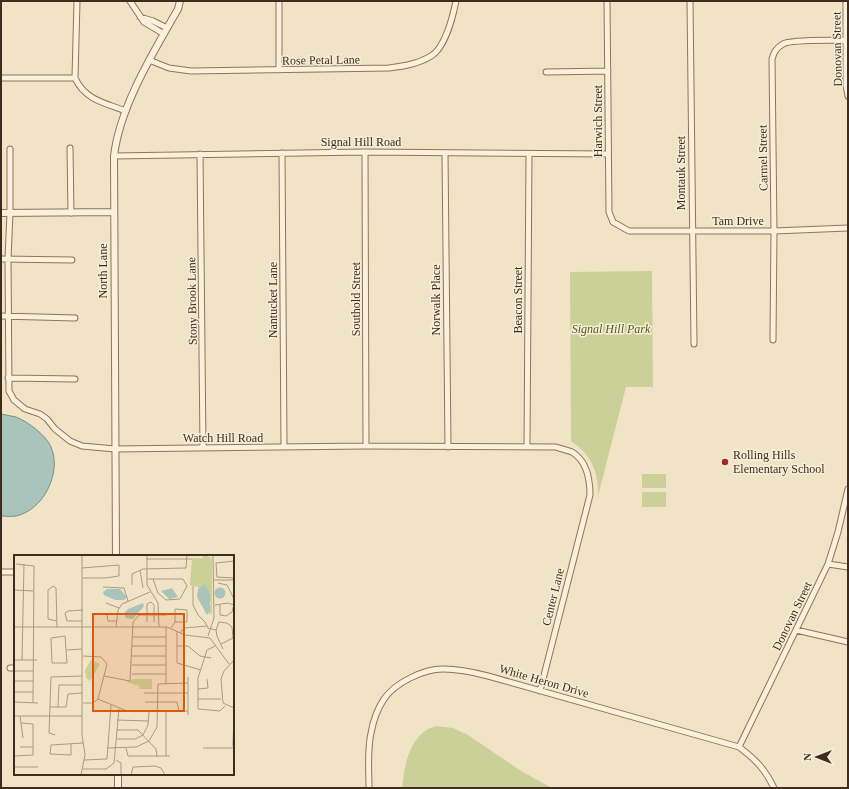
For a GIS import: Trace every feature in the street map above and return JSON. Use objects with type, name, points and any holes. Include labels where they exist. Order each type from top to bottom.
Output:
[{"type":"street","points":[[77,1],[75,78],[79,87],[86,94],[95,99],[126,111]]},
{"type":"street","points":[[130,1],[140,17],[154,21],[166,31]]},
{"type":"street","name":"North Lane","points":[[116,555],[114,156],[118,130],[126,111],[149,60],[178,9],[180,1]]},
{"type":"street","points":[[279,1],[279,70]]},
{"type":"street","name":"Rose Petal Lane","points":[[149,60],[169,68],[191,71],[389,68],[418,63],[432,56],[440,45],[452,19],[456,1]]},
{"type":"street","name":"Harwich Street","points":[[607,1],[609,212],[613,222],[629,231]]},
{"type":"street","name":"Montauk Street","points":[[690,1],[694,344]]},
{"type":"street","name":"Donovan Street","points":[[846,1],[846,85],[848,96]]},
{"type":"street","name":"Carmel Street","points":[[773,340],[774,231],[772,59],[774,51],[784,43],[846,40]]},
{"type":"street","points":[[546,72],[608,71]]},
{"type":"street","points":[[1,78],[75,78]]},
{"type":"street","points":[[70,148],[71,213]]},
{"type":"street","name":"Watch Hill Road","points":[[10,149],[8,259],[9,391],[14,400],[25,409],[40,414],[47,419],[70,441],[82,446],[115,449],[366,446],[556,447],[571,452],[584,463],[590,481],[590,495],[586,509]]},
{"type":"street","name":"Signal Hill Road","points":[[114,156],[365,152],[608,154]]},
{"type":"street","name":"Southold Street","points":[[365,152],[366,446]]},
{"type":"street","name":"Nantucket Lane","points":[[282,153],[284,447]]},
{"type":"street","name":"Norwalk Place","points":[[445,153],[448,447]]},
{"type":"street","name":"Stony Brook Lane","points":[[200,154],[203,448]]},
{"type":"street","name":"Beacon Street","points":[[527,446],[529,154]]},
{"type":"street","points":[[1,213],[114,212]]},
{"type":"street","name":"Tam Drive","points":[[629,231],[774,231],[848,228]]},
{"type":"street","points":[[1,259],[72,260]]},
{"type":"street","points":[[1,316],[75,318]]},
{"type":"street","points":[[8,378],[74,379]]},
{"type":"street","name":"Donovan Street","points":[[739,747],[828,564],[838,532],[848,489]]},
{"type":"street","name":"Center Lane","points":[[540,691],[586,509]]},
{"type":"street","points":[[828,564],[848,567]]},
{"type":"street","points":[[1,572],[14,572]]},
{"type":"street","points":[[796,630],[848,642]]},
{"type":"street","name":"White Heron Drive","points":[[369,788],[369,747],[374,720],[384,699],[398,685],[412,677],[420,673],[441,669],[467,671],[739,747],[756,760],[768,774],[774,788]]},
{"type":"street","points":[[118,775],[118,788]]},
{"type":"green space","name":"Signal Hill Park","points":[[652,271],[653,387],[626,387],[598,496],[597,479],[592,464],[584,452],[571,441],[570,272]]},
{"type":"green space","points":[[642,474],[666,474],[666,488],[642,488]]},
{"type":"green space","points":[[642,492],[666,492],[666,507],[642,507]]},
{"type":"green space","points":[[436,726],[453,728],[468,735],[521,771],[552,788],[402,788],[407,760],[414,743],[427,730]]},
{"type":"water","points":[[1,414],[16,417],[36,429],[49,443],[54,457],[52,478],[48,489],[35,506],[16,516],[1,516]]},
{"type":"place","name":"Rolling Hills Elementary School","points":[[725,462]]}]
